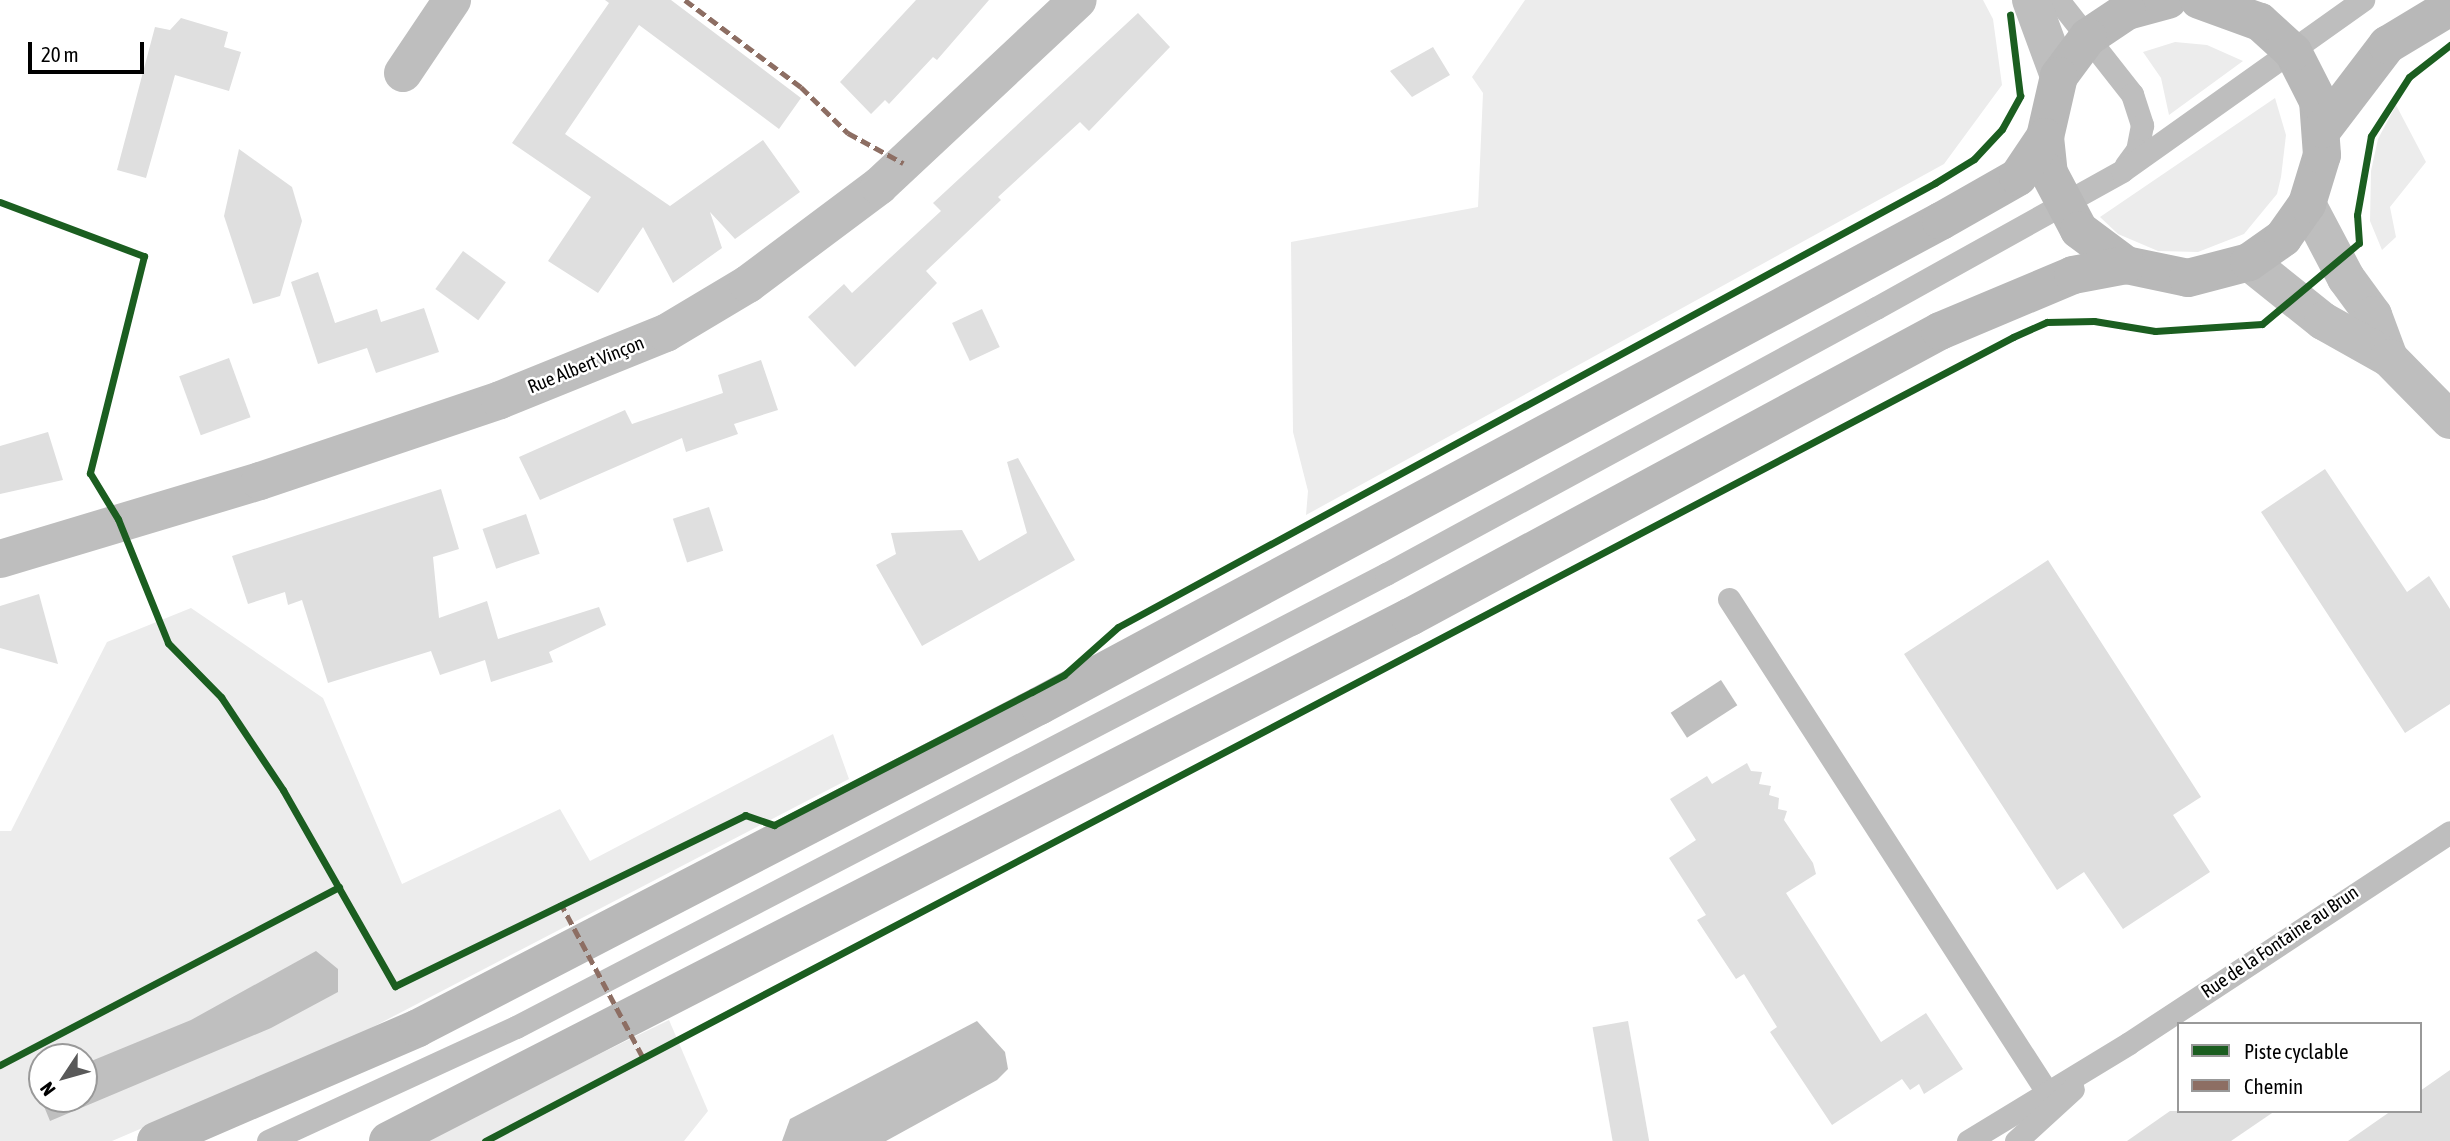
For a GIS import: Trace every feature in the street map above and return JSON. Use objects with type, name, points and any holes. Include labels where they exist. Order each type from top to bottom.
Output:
[{"type":"main road","points":[[2126,265],[2079,230],[2062,206],[2049,173],[2045,138],[2059,76],[2088,37],[2127,11],[2168,0]]},
{"type":"main road","points":[[388,1141],[1410,617],[1940,331],[2073,275],[2126,265],[2188,278],[2249,262],[2283,237],[2308,204],[2318,180],[2323,129],[2308,76],[2293,52],[2260,22],[2217,1]]},
{"type":"main road","points":[[2323,129],[2387,45],[2450,7]]},
{"type":"main road","points":[[156,1141],[418,1028],[1039,706],[1941,221],[2018,177],[2045,138]]},
{"type":"street","points":[[403,73],[452,0]]},
{"type":"street","name":"Rue Albert Vinçon","points":[[0,559],[260,481],[500,400],[666,333],[748,284],[840,217],[1078,0]]},
{"type":"street","points":[[2031,0],[2059,76]]},
{"type":"street","points":[[2308,204],[2346,278],[2373,316],[2389,358]]},
{"type":"street","points":[[2249,262],[2315,316],[2389,358],[2450,420]]},
{"type":"lane","points":[[2058,0],[2132,94],[2142,125],[2137,150],[2122,171]]},
{"type":"lane","points":[[2080,0],[2088,37]]},
{"type":"lane","points":[[268,1141],[516,1027],[1374,580],[2062,206],[2122,171],[2363,0]]},
{"type":"lane","points":[[1729,599],[2047,1092]]},
{"type":"lane","name":"Rue de la Fontaine au Brun","points":[[1968,1141],[2106,1058],[2450,832]]},
{"type":"lane","points":[[2016,1141],[2106,1058]]},
{"type":"shaded area","points":[[1525,0],[1983,0],[1993,19],[2002,85],[1944,164],[1306,515],[1308,491],[1293,432],[1291,242],[1478,207],[1483,93],[1472,77]]},
{"type":"shaded area","points":[[2175,42],[2207,45],[2243,61],[2169,115],[2161,78],[2143,52]]},
{"type":"shaded area","points":[[2275,98],[2286,135],[2281,177],[2277,194],[2244,234],[2198,252],[2158,251],[2118,234],[2100,217]]},
{"type":"shaded area","points":[[2396,105],[2426,162],[2390,207],[2396,237],[2382,250],[2370,221],[2371,171],[2378,139]]},
{"type":"shaded area","points":[[191,608],[323,698],[402,884],[560,809],[590,861],[833,734],[849,779],[346,1041],[112,1141],[0,1141],[0,831],[11,831],[107,642]]},
{"type":"shaded area","points":[[1721,680],[1737,705],[1687,738],[1671,713]]},
{"type":"shaded area","points":[[316,951],[338,969],[338,992],[271,1028],[98,1101],[98,1058],[191,1020]]},
{"type":"shaded area","points":[[669,1020],[708,1111],[684,1141],[422,1141]]},
{"type":"shaded area","points":[[977,1021],[1005,1052],[1008,1069],[997,1080],[886,1141],[782,1141],[790,1119]]},
{"type":"shaded area","points":[[47,1113],[69,1113],[50,1121]]},
{"type":"building","points":[[605,0],[671,0],[801,98],[779,129],[639,25],[565,134],[670,206],[763,140],[800,192],[735,239],[710,212],[722,248],[673,283],[643,227],[598,293],[548,261],[591,197],[512,143],[609,3]]},
{"type":"building","points":[[916,0],[989,0],[937,60],[933,57],[889,104],[885,100],[871,114],[840,82]]},
{"type":"building","points":[[1138,13],[1170,47],[1089,131],[1080,122],[998,197],[1001,200],[926,271],[937,283],[855,367],[808,317],[844,284],[852,293],[941,211],[933,203]]},
{"type":"building","points":[[181,18],[228,32],[224,47],[241,52],[229,91],[175,75],[146,178],[117,170],[155,27],[170,30]]},
{"type":"building","points":[[1433,47],[1450,75],[1412,97],[1390,71]]},
{"type":"building","points":[[239,149],[292,187],[302,221],[280,296],[253,304],[224,216]]},
{"type":"building","points":[[463,251],[506,282],[478,320],[435,289]]},
{"type":"building","points":[[318,272],[335,323],[377,309],[381,322],[424,308],[439,352],[376,373],[367,348],[318,364],[291,282]]},
{"type":"building","points":[[982,309],[1000,347],[970,361],[952,323]]},
{"type":"building","points":[[229,358],[251,417],[201,435],[179,376]]},
{"type":"building","points":[[761,360],[778,410],[734,424],[738,434],[686,452],[682,438],[540,500],[519,457],[625,410],[632,424],[723,393],[718,375]]},
{"type":"building","points":[[48,432],[63,480],[0,494],[0,446]]},
{"type":"building","points":[[1018,458],[1075,560],[922,646],[876,565],[896,554],[891,533],[962,530],[979,561],[1027,533],[1007,462]]},
{"type":"building","points":[[2325,469],[2407,592],[2429,576],[2450,609],[2450,704],[2405,733],[2261,512]]},
{"type":"building","points":[[441,489],[459,549],[433,557],[439,618],[487,601],[498,639],[599,607],[606,625],[549,652],[553,662],[491,682],[485,660],[440,675],[431,651],[328,683],[302,600],[288,605],[285,592],[248,604],[232,556]]},
{"type":"building","points":[[709,507],[723,551],[687,562],[673,519]]},
{"type":"building","points":[[526,514],[540,554],[496,569],[483,529]]},
{"type":"building","points":[[2048,560],[2201,797],[2173,815],[2210,872],[2123,929],[2084,872],[2057,890],[1904,654]]},
{"type":"building","points":[[39,594],[58,664],[0,648],[0,606]]},
{"type":"building","points":[[1747,763],[1751,771],[1762,772],[1759,784],[1771,786],[1769,795],[1779,798],[1778,809],[1787,811],[1784,820],[1813,863],[1816,874],[1786,893],[1881,1042],[1926,1013],[1963,1069],[1924,1094],[1919,1084],[1910,1090],[1902,1079],[1832,1125],[1770,1032],[1777,1027],[1744,974],[1736,979],[1697,920],[1706,915],[1669,858],[1696,840],[1670,799],[1707,776],[1712,784]]},
{"type":"building","points":[[1628,1021],[1649,1141],[1613,1141],[1593,1027]]},
{"type":"building","points":[[2450,1070],[2450,1141],[2348,1141],[2388,1113],[2422,1113],[2422,1090]]},
{"type":"building","points":[[2170,1111],[2272,1113],[2231,1141],[2127,1141]]},
{"type":"marked path","points":[[685,0],[801,87],[848,133],[903,163]]},
{"type":"marked path","points":[[560,902],[644,1059]]},
{"type":"cycle path","points":[[0,202],[144,256],[90,473],[118,519],[168,643],[221,697],[283,790],[395,986],[745,815],[774,825],[1032,692],[1064,675],[1118,627],[1935,183],[1974,159],[2002,129],[2020,96],[2010,15]]},
{"type":"cycle path","points":[[485,1141],[2013,337],[2047,322],[2094,321],[2155,331],[2262,324],[2359,243],[2357,215],[2371,136],[2409,77],[2450,45]]},
{"type":"cycle path","points":[[0,1065],[339,887]]}]
